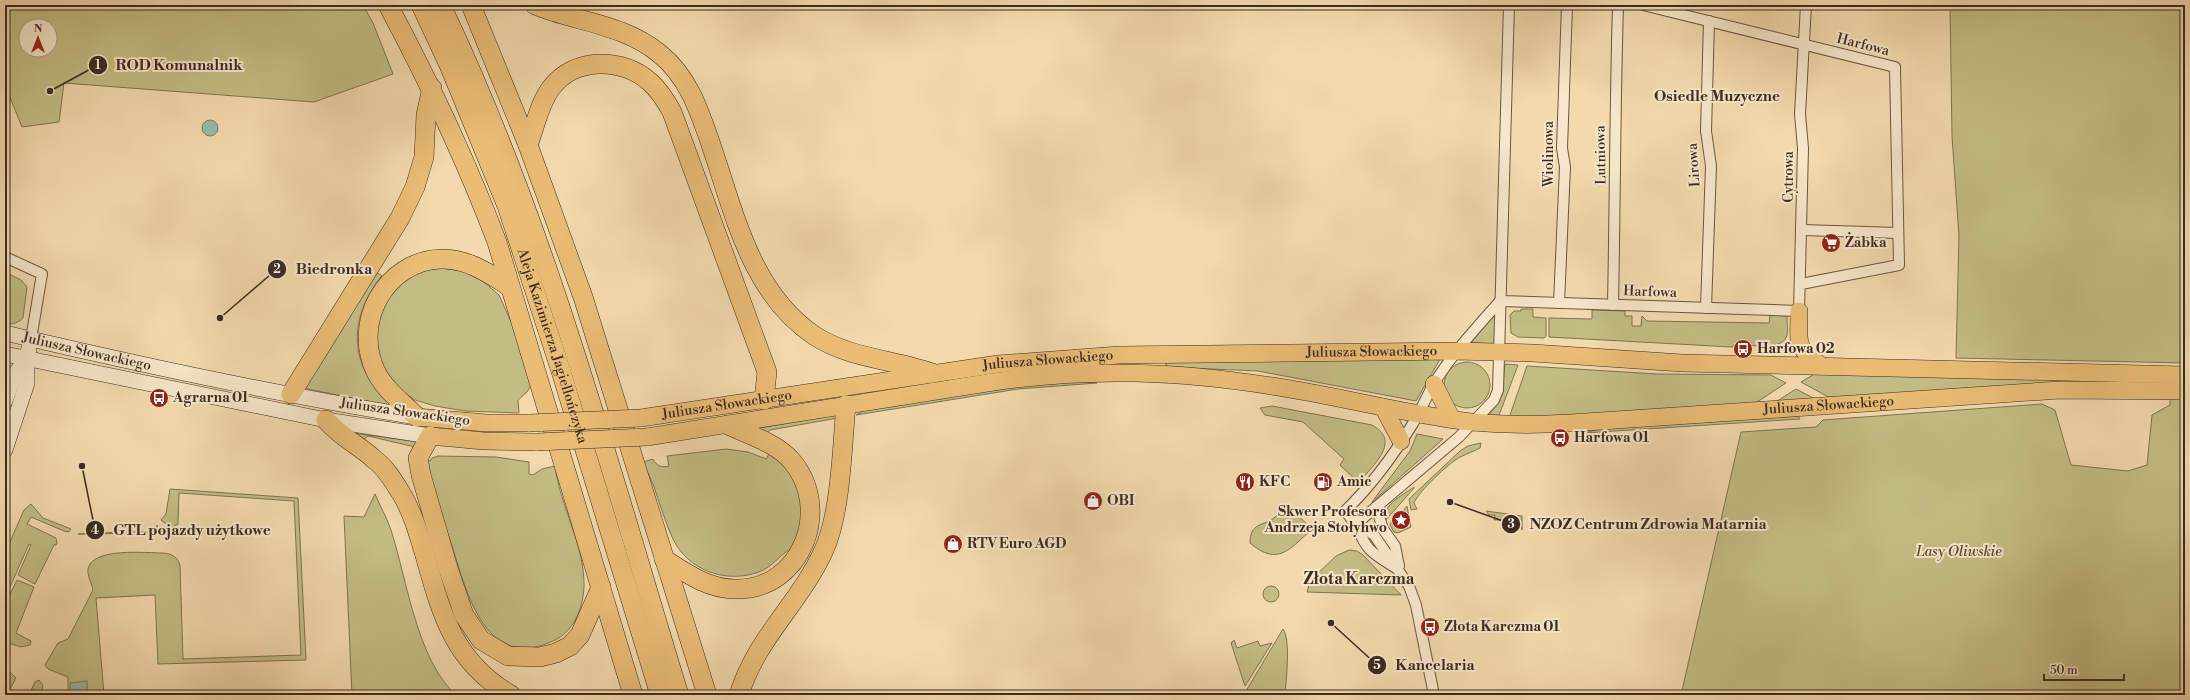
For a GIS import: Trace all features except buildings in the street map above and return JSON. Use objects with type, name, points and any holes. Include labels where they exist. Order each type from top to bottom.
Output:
[{"type":"highway","points":[[388,5],[432,88],[474,179],[497,242],[633,695]]},
{"type":"highway","name":"Aleja Kazimierza Jagiellończyka","points":[[421,5],[449,65],[507,206],[560,368],[660,695]]},
{"type":"highway","name":"Aleja Kazimierza Jagiellończyka","points":[[441,5],[479,87],[523,199],[573,348],[679,695]]},
{"type":"highway","points":[[471,5],[528,145],[583,297],[707,695]]},
{"type":"highway","points":[[534,5],[630,35],[648,45],[673,66],[684,80],[694,98],[752,262],[781,308],[816,337],[839,349],[860,356],[910,365],[932,373]]},
{"type":"highway","points":[[528,145],[544,101],[551,88],[568,73],[593,64],[612,64],[624,67],[650,82],[662,95],[672,112],[767,372],[764,400]]},
{"type":"highway","points":[[291,394],[400,218],[415,187],[424,157],[426,115],[432,88]]},
{"type":"highway","points":[[417,417],[384,382],[377,372],[370,354],[367,340],[370,315],[375,302],[384,288],[396,276],[412,266],[442,259],[464,262],[478,268],[510,287]]},
{"type":"highway","points":[[739,695],[751,662],[769,632],[815,569],[824,550],[835,514],[846,405]]},
{"type":"highway","points":[[326,420],[336,433],[377,461],[402,494],[418,531],[437,598],[452,637],[477,671],[511,695]]},
{"type":"highway","points":[[664,559],[705,583],[724,588],[740,589],[752,587],[776,577],[790,565],[803,547],[808,533],[811,510],[806,484],[799,470],[791,459],[779,449],[728,425]]},
{"type":"highway","points":[[430,436],[418,458],[421,475],[464,615],[481,640],[508,656],[540,658],[556,653],[570,646],[580,635],[601,587]]},
{"type":"main road","points":[[1799,311],[1801,346],[1805,354],[1822,366]]},
{"type":"main road","name":"Juliusza Słowackiego","points":[[5,333],[31,340],[291,394],[417,417],[486,423],[530,423],[641,418],[932,373],[1034,360],[1112,356],[1456,351]]},
{"type":"main road","points":[[5,450],[28,383],[27,358],[31,340]]},
{"type":"main road","points":[[1456,351],[1500,352],[1682,363],[2185,376]]},
{"type":"main road","name":"Juliusza Słowackiego","points":[[5,354],[326,420],[430,436],[484,441],[537,442],[647,437],[1040,376],[1143,372],[1190,375],[1274,386],[1418,414],[1452,419]]},
{"type":"main road","points":[[5,401],[15,374],[27,358]]},
{"type":"main road","points":[[1434,384],[1452,419],[1473,422]]},
{"type":"main road","name":"Juliusza Słowackiego","points":[[1473,422],[1558,424],[2060,390],[2185,391]]},
{"type":"main road","points":[[1383,407],[1402,441]]},
{"type":"street","points":[[1356,524],[1448,446],[1494,400],[1498,390],[1509,5]]},
{"type":"street","name":"Wiolinowa","points":[[1559,304],[1565,167],[1562,148],[1567,5]]},
{"type":"street","name":"Lutniowa","points":[[1613,305],[1616,162],[1614,136],[1618,5]]},
{"type":"street","name":"Harfowa","points":[[1643,5],[1895,67],[1899,265],[1801,284]]},
{"type":"street","points":[[1803,44],[1806,5]]},
{"type":"street","name":"Lirowa","points":[[1706,308],[1711,166],[1706,131],[1710,21]]},
{"type":"street","name":"Cytrowa","points":[[1799,311],[1801,284],[1803,148],[1800,114],[1803,44]]},
{"type":"street","points":[[1802,230],[1898,232]]},
{"type":"street","points":[[5,257],[42,274],[31,340]]},
{"type":"street","points":[[1399,570],[1376,555],[1363,543],[1356,524],[1345,512],[1364,492],[1402,441],[1434,384],[1456,351],[1500,301]]},
{"type":"street","name":"Harfowa","points":[[1500,301],[1799,311]]},
{"type":"street","points":[[1376,507],[1383,529],[1395,546],[1399,570],[1409,586],[1416,605],[1434,695]]},
{"type":"green space","points":[[5,5],[363,5],[373,23],[393,74],[314,102],[64,83],[59,122],[22,127],[5,85]]},
{"type":"green space","points":[[1950,5],[2185,5],[2185,363],[1956,358],[1959,236],[1952,136]]},
{"type":"green space","points":[[440,268],[463,271],[484,282],[499,295],[512,324],[531,385],[527,392],[518,400],[519,413],[465,411],[435,406],[415,400],[401,391],[379,365],[373,326],[385,299],[402,282],[421,271]]},
{"type":"green space","points":[[375,271],[382,276],[373,288],[360,315],[358,344],[360,358],[365,372],[376,389],[392,406],[303,388]]},
{"type":"green space","points":[[5,272],[21,280],[27,287],[23,318],[10,324],[5,324]]},
{"type":"green space","points":[[1521,309],[1533,309],[1533,317],[1546,318],[1546,336],[1544,338],[1518,337],[1511,333],[1510,315],[1514,311],[1521,311]]},
{"type":"green space","points":[[1592,310],[1625,311],[1625,316],[1632,316],[1632,326],[1641,326],[1642,316],[1647,321],[1769,323],[1770,315],[1787,316],[1787,335],[1779,344],[1732,347],[1549,337],[1549,318],[1592,319]]},
{"type":"green space","points":[[1496,312],[1494,344],[1472,343],[1472,341]]},
{"type":"green space","points":[[1440,359],[1416,401],[1258,371],[1166,367],[1166,362]]},
{"type":"green space","points":[[1467,362],[1480,366],[1486,372],[1490,385],[1486,398],[1480,404],[1467,408],[1454,404],[1448,398],[1444,385],[1448,372],[1454,366]]},
{"type":"green space","points":[[1505,364],[1518,365],[1498,418],[1489,415],[1496,406],[1502,394]]},
{"type":"green space","points":[[1527,366],[1657,374],[1771,375],[1786,383],[1754,404],[1627,413],[1509,418]]},
{"type":"green space","points":[[1816,373],[2185,382],[1832,399],[1801,382]]},
{"type":"green space","points":[[1063,381],[1097,383],[1018,389],[856,415],[869,408],[1009,385]]},
{"type":"green space","points":[[1796,389],[1817,400],[1774,403]]},
{"type":"green space","name":"Lasy Oliwskie","points":[[2170,398],[2185,399],[2185,695],[1681,695],[1741,432],[1816,427],[1823,420],[2042,404],[2055,410],[2071,465],[2128,471],[2147,465],[2152,415],[2170,405]]},
{"type":"green space","points":[[1272,406],[1372,425],[1381,432],[1385,439],[1385,446],[1377,461],[1359,483],[1340,465],[1344,459],[1303,422],[1265,415],[1260,408]]},
{"type":"green space","points":[[839,414],[838,418],[770,430],[766,434],[754,429]]},
{"type":"green space","points":[[1798,416],[1800,419],[1584,433],[1599,429]]},
{"type":"green space","points":[[353,433],[419,442],[415,447],[368,436],[362,441]]},
{"type":"green space","points":[[1417,434],[1443,439],[1372,502],[1410,451]]},
{"type":"green space","points":[[1481,443],[1480,448],[1455,460],[1434,478],[1421,492],[1414,503],[1417,509],[1411,510],[1409,499],[1460,451],[1468,446]]},
{"type":"green space","points":[[726,449],[748,452],[766,459],[770,452],[788,466],[805,506],[796,547],[786,552],[762,571],[744,576],[720,575],[708,571],[697,566],[680,550],[670,533],[653,484],[643,462],[653,459],[661,467],[666,467],[669,466],[667,456]]},
{"type":"green space","points":[[438,456],[496,457],[529,462],[529,474],[533,475],[542,469],[555,466],[562,496],[581,556],[584,587],[582,603],[576,618],[567,632],[560,637],[553,641],[529,648],[509,645],[493,635],[480,619],[470,599],[447,532],[428,484],[423,460],[430,461],[432,458]]},
{"type":"green space","points":[[1414,487],[1384,522],[1384,516],[1389,506]]},
{"type":"green space","points":[[170,489],[298,498],[306,660],[158,664],[155,595],[96,598],[104,695],[68,695],[68,677],[48,669],[45,665],[58,643],[68,639],[93,590],[88,572],[92,562],[99,557],[109,554],[133,552],[163,553],[172,555],[178,560],[180,566],[183,659],[301,655],[294,501],[179,493],[178,524],[171,528],[161,520],[166,514]]},
{"type":"green space","points":[[375,494],[391,530],[408,595],[423,641],[443,680],[456,695],[352,695],[344,516],[364,517]]},
{"type":"green space","points":[[31,504],[43,518],[71,529],[69,532],[64,531],[31,517],[27,524],[56,538],[57,543],[54,545],[35,584],[18,575],[31,545],[29,544],[5,598],[5,553],[24,510]]},
{"type":"green space","points":[[1287,505],[1312,529],[1290,549],[1276,554],[1268,554],[1250,543],[1252,531],[1275,517]]},
{"type":"green space","name":"Skwer Profesora Andrzeja Stołyhwo","points":[[1407,506],[1411,527],[1398,533],[1394,532],[1390,525],[1394,517],[1396,519]]},
{"type":"green space","points":[[1486,511],[1522,516],[1522,530],[1521,519],[1494,520],[1495,515],[1489,515]]},
{"type":"green space","points":[[157,525],[158,530],[155,533],[78,534],[152,531]]},
{"type":"green space","points":[[1349,550],[1357,551],[1363,555],[1401,595],[1307,592],[1310,581],[1336,556]]},
{"type":"green space","points":[[17,580],[34,587],[16,633],[31,641],[30,645],[21,647],[5,642],[5,604]]},
{"type":"green space","points":[[1268,586],[1274,586],[1279,591],[1277,600],[1274,602],[1268,602],[1263,597],[1263,591]]},
{"type":"green space","points":[[1283,629],[1287,642],[1285,695],[1247,695],[1246,691]]},
{"type":"green space","points":[[1234,640],[1237,648],[1258,641],[1260,646],[1272,643],[1245,686],[1231,643]]},
{"type":"green space","points":[[9,671],[16,678],[7,695],[5,695],[5,680]]},
{"type":"green space","points":[[39,680],[43,685],[41,695],[29,695],[35,682]]},
{"type":"shaded area","points":[[210,120],[216,122],[218,128],[216,134],[210,136],[204,134],[202,128],[204,122]]},
{"type":"shaded area","points":[[87,681],[87,695],[71,695],[70,683]]},
{"type":"place","name":"ROD Komunalnik","points":[[50,91]]},
{"type":"place","name":"Żabka","points":[[1831,243]]},
{"type":"place","name":"Biedronka","points":[[220,318]]},
{"type":"place","name":"Harfowa 02","points":[[1743,349]]},
{"type":"place","name":"Agrarna 01","points":[[159,398]]},
{"type":"place","name":"Harfowa 01","points":[[1560,438]]},
{"type":"place","name":"GTL pojazdy użytkowe","points":[[82,466]]},
{"type":"place","name":"KFC","points":[[1245,482]]},
{"type":"place","name":"Amic","points":[[1323,482]]},
{"type":"place","name":"OBI","points":[[1093,501]]},
{"type":"place","name":"NZOZ Centrum Zdrowia Matarnia","points":[[1450,502]]},
{"type":"place","name":"Skwer Profesora Andrzeja Stołyhwo","points":[[1401,520]]},
{"type":"place","name":"RTV Euro AGD","points":[[953,544]]},
{"type":"place","name":"Kancelaria","points":[[1331,623]]},
{"type":"place","name":"Złota Karczma 01","points":[[1430,627]]},
{"type":"district","name":"Osiedle Muzyczne","points":[[1717,96]]},
{"type":"district","name":"Złota Karczma","points":[[1359,579]]}]
